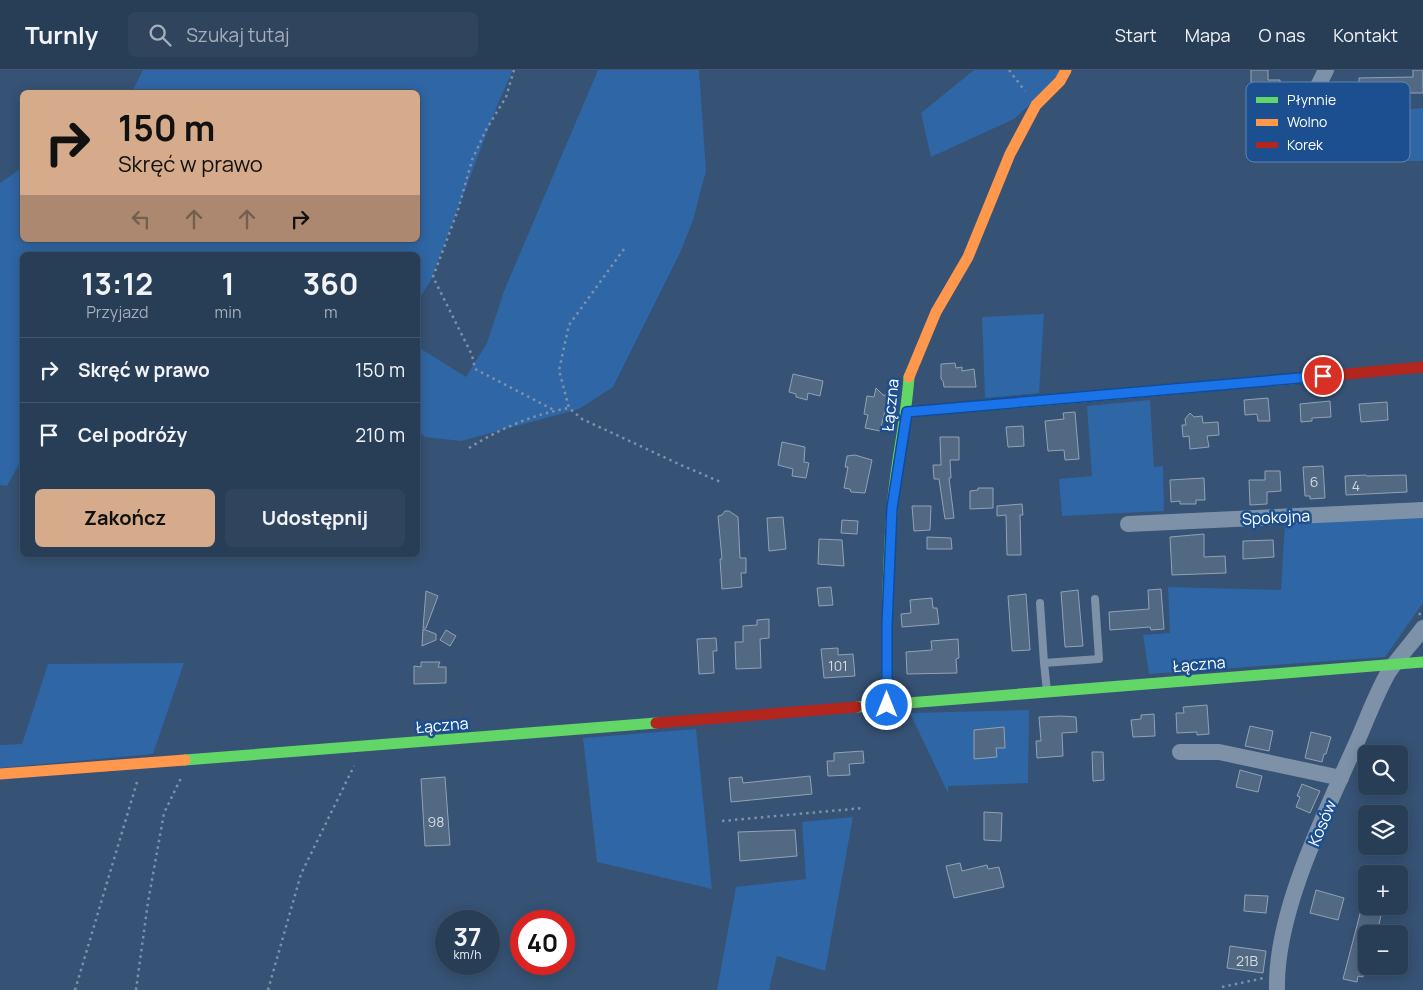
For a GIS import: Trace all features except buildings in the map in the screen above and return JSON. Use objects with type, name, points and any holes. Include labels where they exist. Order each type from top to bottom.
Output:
[{"type":"street","name":"Łączna","points":[[887,705],[887,625],[892,508],[907,412],[909,374],[936,312],[968,257],[1010,154],[1036,105],[1060,81],[1066,70]]},
{"type":"street","points":[[1320,82],[1326,70]]},
{"type":"street","points":[[907,412],[1423,367]]},
{"type":"street","name":"Spokojna","points":[[1128,524],[1423,510]]},
{"type":"street","name":"Kosów","points":[[1277,982],[1288,914],[1298,880],[1388,674],[1423,628]]},
{"type":"street","name":"Łączna","points":[[0,774],[363,747],[1423,662]]},
{"type":"street","points":[[1180,752],[1219,752],[1341,778]]},
{"type":"lane","points":[[1044,663],[1099,659],[1095,599]]},
{"type":"lane","points":[[1040,604],[1047,692]]},
{"type":"path","points":[[514,70],[506,97],[486,130],[472,160],[458,210],[433,277],[472,355],[475,369],[554,410]]},
{"type":"path","points":[[1009,70],[1036,105]]},
{"type":"path","points":[[624,249],[570,325],[559,370],[569,408],[582,419],[723,483]]},
{"type":"path","points":[[470,448],[492,434],[554,410],[569,408]]},
{"type":"path","points":[[268,990],[301,874],[363,747]]},
{"type":"path","points":[[136,990],[148,902],[164,813],[190,760]]},
{"type":"path","points":[[75,990],[142,763]]},
{"type":"path","points":[[722,821],[863,808]]},
{"type":"path","points":[[1222,987],[1277,982]]},
{"type":"shaded area","points":[[143,70],[513,70],[499,101],[430,282],[420,297],[420,252],[20,252],[20,463],[7,486],[0,485],[0,183],[19,170],[20,242],[420,242],[420,90],[133,90]]},
{"type":"shaded area","points":[[598,70],[699,70],[706,171],[693,220],[680,253],[613,387],[579,409],[461,441],[425,437],[420,433],[420,348],[466,377],[487,343],[504,291]]},
{"type":"shaded area","points":[[974,70],[1067,70],[1014,119],[931,157],[921,113]]},
{"type":"shaded area","points":[[1423,108],[1423,161],[1410,161],[1410,109]]},
{"type":"shaded area","points":[[1044,314],[1039,393],[985,398],[982,317]]},
{"type":"shaded area","points":[[1150,400],[1154,467],[1163,466],[1164,511],[1062,516],[1059,479],[1092,476],[1087,406]]},
{"type":"shaded area","points":[[1423,517],[1423,603],[1385,657],[1149,674],[1143,635],[1170,633],[1168,587],[1281,590],[1285,523]]},
{"type":"shaded area","points":[[184,663],[153,754],[0,768],[0,745],[22,744],[48,664]]},
{"type":"shaded area","points":[[1029,710],[1028,783],[948,786],[948,793],[910,713]]},
{"type":"shaded area","points":[[696,729],[712,889],[597,862],[583,738]]},
{"type":"shaded area","points":[[853,817],[825,971],[777,956],[769,990],[717,990],[736,887],[806,879],[802,822]]},
{"type":"traffic: fast","points":[[907,412],[1325,376]]},
{"type":"traffic: fast","points":[[887,705],[890,534],[893,493],[906,410],[909,377]]},
{"type":"traffic: fast","points":[[857,707],[1423,662]]},
{"type":"traffic: fast","points":[[185,760],[656,723]]},
{"type":"traffic: slow","points":[[909,377],[936,312],[968,257],[1010,154],[1036,105],[1060,81],[1066,70]]},
{"type":"traffic: slow","points":[[0,774],[185,760]]},
{"type":"traffic: jam","points":[[1325,376],[1423,367]]},
{"type":"traffic: jam","points":[[656,723],[857,707]]},
{"type":"route","points":[[887,705],[887,625],[892,508],[907,412],[1323,376]]}]
